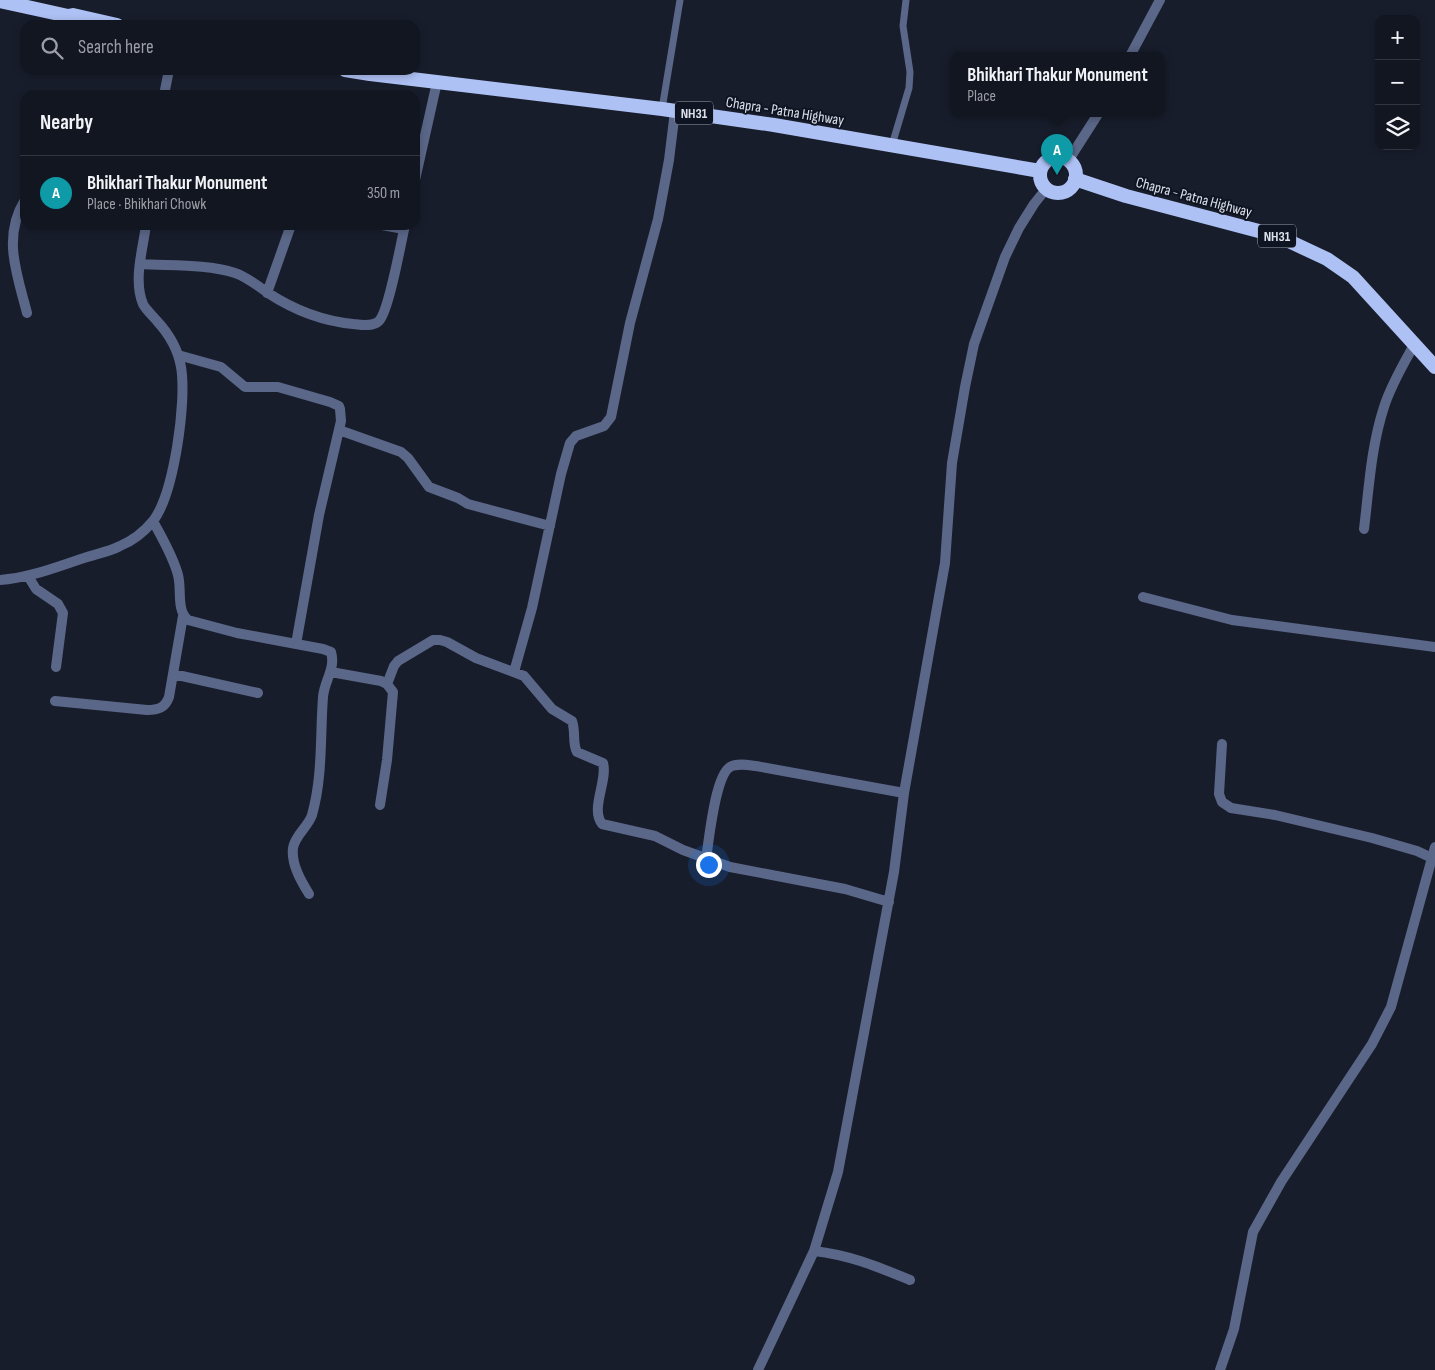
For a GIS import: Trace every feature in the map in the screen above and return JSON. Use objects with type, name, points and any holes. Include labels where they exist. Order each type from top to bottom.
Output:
[{"type":"highway","points":[[23,0],[70,11],[73,15]]},
{"type":"highway","points":[[0,1],[95,20]]},
{"type":"highway","name":"Chapra - Patna Highway","points":[[383,75],[774,125],[1040,171]]},
{"type":"highway","points":[[1054,158],[1064,158],[1074,169],[1075,180],[1066,191],[1056,193],[1046,190],[1040,181],[1040,171],[1045,162],[1054,158]]},
{"type":"highway","name":"Chapra - Patna Highway","points":[[1075,180],[1126,196],[1278,236],[1328,258],[1353,277],[1435,367]]},
{"type":"street","points":[[1132,52],[1160,0]]},
{"type":"street","points":[[165,90],[168,75]]},
{"type":"street","points":[[420,158],[437,82]]},
{"type":"street","points":[[514,672],[532,608],[565,455],[570,443],[576,436],[604,426],[611,417],[630,323],[658,219],[669,160],[668,110]]},
{"type":"street","points":[[1068,161],[1096,117]]},
{"type":"street","points":[[758,1370],[814,1251],[838,1172],[888,902],[904,793],[945,563],[952,463],[964,387],[974,344],[1005,257],[1024,220],[1046,190]]},
{"type":"street","points":[[20,208],[14,228],[12,244],[27,313]]},
{"type":"street","points":[[0,580],[28,576],[119,547],[137,537],[153,521],[163,502],[176,457],[181,422],[182,369],[171,339],[143,305],[139,289],[140,264],[145,230]]},
{"type":"street","points":[[267,293],[290,230]]},
{"type":"street","points":[[140,264],[226,270],[238,274],[300,311],[318,318],[371,325],[378,322],[386,307],[403,230]]},
{"type":"street","points":[[1364,529],[1372,454],[1377,428],[1384,405],[1414,345]]},
{"type":"street","points":[[178,355],[221,367],[245,387],[278,387],[339,406],[341,414],[339,430],[319,515],[296,644]]},
{"type":"street","points":[[339,430],[401,452],[408,458],[425,483],[436,490],[468,504],[550,526]]},
{"type":"street","points":[[55,701],[155,710],[162,708],[167,703],[183,616],[178,574],[153,521]]},
{"type":"street","points":[[28,576],[36,589],[58,604],[63,613],[56,667]]},
{"type":"street","points":[[1143,597],[1232,620],[1435,647]]},
{"type":"street","points":[[183,616],[188,620],[213,628],[329,650],[332,656],[331,672],[323,696],[321,757],[316,794],[309,823],[296,840],[294,847],[295,866],[309,894]]},
{"type":"street","points":[[387,684],[398,661],[433,640],[447,642],[476,658],[514,672],[530,681],[552,709],[572,721],[574,744],[577,752],[603,763],[604,772],[599,807],[600,822],[602,824],[655,836],[683,850],[730,867],[845,889],[888,902]]},
{"type":"street","points":[[331,672],[374,680],[391,687],[394,698],[380,804]]},
{"type":"street","points":[[173,674],[258,693]]},
{"type":"street","points":[[1222,744],[1219,794],[1222,802],[1231,808],[1275,815],[1372,838],[1417,851],[1432,858]]},
{"type":"street","points":[[706,859],[717,793],[725,770],[732,765],[756,766],[904,793]]},
{"type":"street","points":[[1220,1370],[1234,1329],[1253,1232],[1281,1182],[1372,1044],[1391,1007],[1435,847]]},
{"type":"street","points":[[814,1251],[837,1253],[867,1262],[910,1280]]},
{"type":"lane","points":[[668,110],[680,0]]},
{"type":"lane","points":[[892,145],[909,88],[910,72],[903,26],[906,0]]},
{"type":"place","name":"Bhikhari Thakur Monument","points":[[1057,175]]}]
